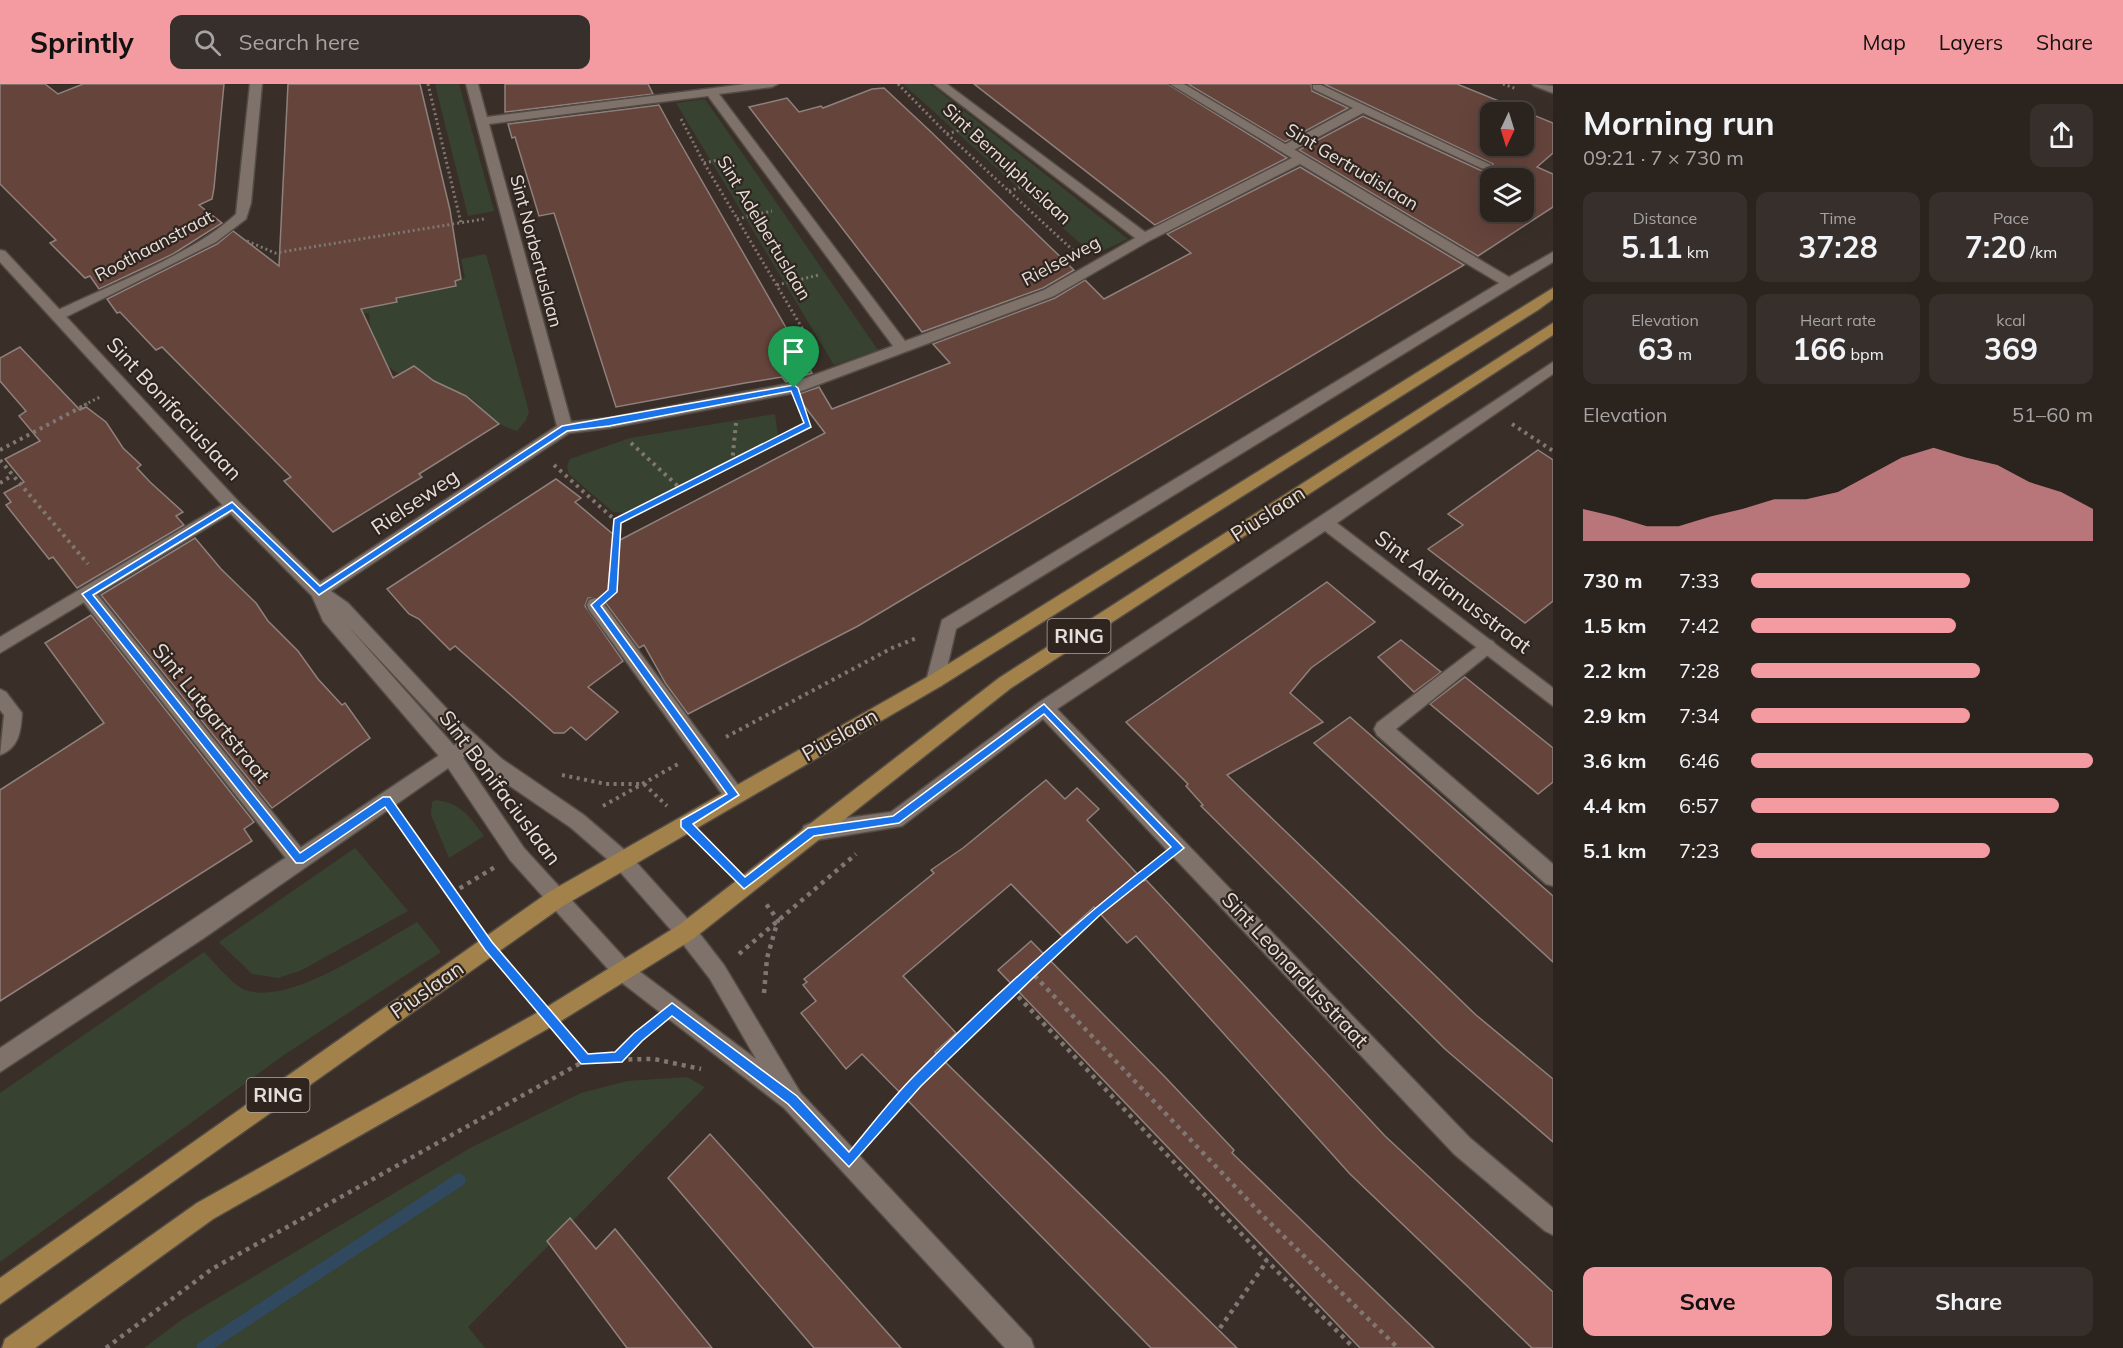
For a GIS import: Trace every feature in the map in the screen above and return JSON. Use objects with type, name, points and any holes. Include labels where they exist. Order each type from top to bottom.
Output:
[{"type":"main road","name":"Piuslaan","points":[[0,1292],[556,899],[621,859],[935,681],[1533,307],[1553,292]]},
{"type":"main road","name":"Piuslaan","points":[[14,1348],[205,1211],[549,1017],[686,932],[744,884],[1005,684],[1553,328]]},
{"type":"street","name":"Roothaanstraat","points":[[59,315],[225,231],[241,217],[245,203],[256,84]]},
{"type":"street","name":"Sint Norbertuslaan","points":[[472,84],[565,428]]},
{"type":"street","points":[[482,121],[772,84]]},
{"type":"street","name":"Sint Bernulphuslaan","points":[[940,84],[1144,238]]},
{"type":"street","name":"Sint Gertrudislaan","points":[[1176,84],[1509,283]]},
{"type":"street","points":[[1538,84],[1553,90]]},
{"type":"street","points":[[1317,87],[1485,165]]},
{"type":"street","name":"Sint Adelbertuslaan","points":[[711,92],[902,348]]},
{"type":"street","points":[[1286,149],[1363,108]]},
{"type":"street","name":"Rielseweg","points":[[319,592],[565,428],[609,423],[794,388],[830,375],[1049,293],[1144,238],[1302,158]]},
{"type":"street","name":"Sint Bonifaciuslaan","points":[[0,254],[59,315],[120,386],[232,505],[319,592],[342,608],[471,742],[495,765],[577,820],[621,859],[686,932],[717,972],[792,1100]]},
{"type":"street","points":[[935,681],[948,625],[1553,256]]},
{"type":"street","name":"Piuslaan","points":[[811,832],[896,820],[1044,708],[1325,524],[1553,367]]},
{"type":"street","points":[[0,646],[232,505]]},
{"type":"street","name":"Sint Adrianusstraat","points":[[1325,524],[1553,698]]},
{"type":"street","name":"Sint Bonifaciuslaan","points":[[319,592],[329,616],[451,756],[517,854],[556,899],[624,972],[792,1100]]},
{"type":"street","name":"Sint Lutgartstraat","points":[[87,594],[299,860]]},
{"type":"street","points":[[595,605],[734,795]]},
{"type":"street","points":[[1487,646],[1383,729],[1553,877]]},
{"type":"street","points":[[0,697],[13,714],[12,733],[0,747]]},
{"type":"street","name":"Sint Leonardusstraat","points":[[1044,708],[1462,1146],[1553,1223]]},
{"type":"street","points":[[0,1060],[197,931],[471,742]]},
{"type":"street","points":[[792,1100],[1022,1348]]},
{"type":"path","points":[[428,84],[461,223]]},
{"type":"path","name":"Sint Bernulphuslaan","points":[[898,84],[947,134],[1092,268]]},
{"type":"path","name":"Sint Adelbertuslaan","points":[[670,98],[704,163],[830,375]]},
{"type":"path","points":[[737,219],[796,205]]},
{"type":"path","points":[[225,231],[275,253],[509,215]]},
{"type":"path","points":[[776,285],[843,269]]},
{"type":"path","points":[[0,450],[120,386]]},
{"type":"path","points":[[617,522],[808,424],[794,388]]},
{"type":"path","points":[[732,464],[739,399]]},
{"type":"path","points":[[1491,410],[1553,451]]},
{"type":"path","points":[[609,423],[681,489]]},
{"type":"path","points":[[534,448],[617,522]]},
{"type":"path","points":[[0,460],[104,583]]},
{"type":"path","points":[[0,483],[13,476]]},
{"type":"path","points":[[595,605],[612,592],[617,522]]},
{"type":"path","points":[[577,820],[892,648],[948,625]]},
{"type":"path","points":[[553,773],[606,784],[644,784],[766,904],[778,920]]},
{"type":"path","points":[[387,800],[488,946],[586,1060]]},
{"type":"path","points":[[849,1161],[917,1081],[1012,990],[1096,912],[1179,848]]},
{"type":"path","points":[[717,972],[859,851]]},
{"type":"path","points":[[452,893],[517,854]]},
{"type":"path","points":[[1031,972],[1263,1216],[1398,1348]]},
{"type":"path","points":[[1012,990],[1267,1261],[1354,1348]]},
{"type":"path","points":[[106,1348],[212,1269],[586,1060],[618,1058],[638,1037],[672,1009]]},
{"type":"path","points":[[1220,1328],[1267,1261]]},
{"type":"green space","points":[[435,84],[459,84],[494,211],[468,216]]},
{"type":"green space","points":[[903,84],[930,84],[1128,239],[1093,255]]},
{"type":"green space","points":[[705,99],[878,350],[834,365],[676,103]]},
{"type":"green space","points":[[486,254],[529,412],[517,431],[495,421],[468,396],[402,375],[389,367],[380,356],[373,338],[369,313],[360,314],[360,309],[397,302],[396,298],[456,287],[455,281],[465,278],[461,259]]},
{"type":"green space","points":[[775,414],[778,436],[625,513],[613,512],[569,474],[567,466],[570,459],[630,438]]},
{"type":"green space","points":[[436,800],[452,804],[464,812],[484,836],[449,858],[431,815],[432,802]]},
{"type":"green space","points":[[355,848],[408,911],[302,970],[278,978],[252,974],[219,942]]},
{"type":"green space","points":[[417,922],[441,952],[284,1055],[0,1262],[0,1093],[204,952],[240,988],[264,993],[309,982],[333,971]]},
{"type":"green space","points":[[687,1077],[705,1087],[468,1327],[485,1348],[144,1348],[184,1318],[472,1147],[581,1093],[627,1081]]},
{"type":"building","points":[[0,84],[45,84],[58,94],[83,84],[224,84],[212,199],[199,205],[222,223],[173,254],[99,289],[90,276],[85,278],[50,243],[56,240],[0,184]]},
{"type":"building","points":[[288,84],[420,84],[450,210],[461,279],[455,281],[456,286],[396,298],[397,302],[361,309],[393,378],[414,366],[434,381],[466,396],[499,424],[419,474],[422,477],[333,532],[284,481],[291,477],[162,347],[156,350],[120,312],[117,313],[107,299],[217,244],[233,231],[279,266]]},
{"type":"building","points":[[505,84],[648,84],[653,94],[505,112]]},
{"type":"building","points":[[974,84],[1168,84],[1287,158],[1155,225]]},
{"type":"building","points":[[1188,84],[1311,84],[1312,91],[1348,108],[1285,142]]},
{"type":"building","points":[[1324,84],[1457,84],[1501,102],[1480,102],[1480,156],[1534,156],[1534,115],[1553,123],[1553,153],[1537,167],[1553,174],[1553,207],[1534,219],[1534,168],[1489,168],[1493,164]]},
{"type":"building","points":[[884,88],[1074,270],[1043,288],[922,332],[749,107],[787,98],[799,112],[821,106],[823,108],[872,89]]},
{"type":"building","points":[[659,105],[812,373],[786,382],[782,377],[616,407],[554,213],[539,216],[515,137],[512,138],[508,124]]},
{"type":"building","points":[[1363,116],[1480,170],[1480,222],[1530,222],[1478,256],[1299,150]]},
{"type":"building","points":[[1300,167],[1464,265],[858,626],[688,714],[666,684],[644,645],[639,648],[602,598],[588,598],[585,606],[623,661],[588,687],[618,712],[586,740],[571,727],[564,733],[554,733],[455,646],[450,650],[419,619],[409,614],[387,589],[556,479],[581,498],[575,502],[620,540],[825,433],[796,395],[819,387],[832,409],[950,363],[933,344],[1055,298],[1085,280],[1104,299],[1191,253],[1167,234]]},
{"type":"building","points":[[20,347],[80,410],[86,407],[106,422],[123,448],[141,465],[137,468],[183,512],[176,516],[184,525],[77,588],[53,557],[49,559],[6,505],[11,502],[4,493],[24,482],[5,459],[40,441],[19,416],[26,411],[0,381],[0,358]]},
{"type":"building","points":[[1538,450],[1553,460],[1553,601],[1525,623],[1428,549],[1463,525],[1448,514]]},
{"type":"building","points":[[195,538],[221,569],[256,603],[268,621],[298,651],[318,679],[342,705],[345,703],[370,738],[272,808],[101,595]]},
{"type":"building","points":[[1327,582],[1375,622],[1311,668],[1290,693],[1323,722],[1227,775],[1476,1015],[1553,1079],[1553,1142],[1445,1049],[1201,806],[1203,805],[1186,786],[1188,784],[1126,722]]},
{"type":"building","points":[[91,615],[254,822],[244,829],[252,841],[0,1001],[0,790],[104,723],[45,643]]},
{"type":"building","points":[[1401,640],[1441,672],[1414,692],[1378,657]]},
{"type":"building","points":[[1465,677],[1553,748],[1553,782],[1538,794],[1430,704]]},
{"type":"building","points":[[1350,717],[1553,896],[1553,962],[1314,743]]},
{"type":"building","points":[[1046,780],[1065,799],[1077,788],[1099,809],[1087,820],[1144,881],[1146,880],[1385,1136],[1553,1292],[1553,1348],[1532,1348],[1350,1174],[1136,936],[1127,943],[1094,907],[1062,936],[1011,884],[903,976],[956,1033],[935,1052],[1237,1348],[1151,1348],[862,1054],[846,1069],[801,1013],[816,1001],[803,985],[807,982],[804,979],[934,873],[931,870],[963,848]]},
{"type":"building","points":[[1031,941],[1166,1078],[1234,1150],[1232,1153],[1434,1348],[1360,1348],[998,970]]},
{"type":"building","points":[[710,1134],[901,1348],[814,1348],[668,1178]]},
{"type":"building","points":[[570,1218],[596,1249],[615,1229],[712,1348],[627,1348],[547,1241]]},
{"type":"waterway","points":[[203,1348],[459,1180]]},
{"type":"route","points":[[794,388],[808,424],[617,522],[612,592],[595,605],[734,795],[685,823],[744,884],[811,832],[896,820],[1044,708],[1179,848],[1096,912],[1031,972],[917,1081],[849,1161],[792,1100],[672,1009],[638,1037],[618,1058],[586,1060],[488,946],[387,800],[299,860],[87,594],[232,505],[319,592],[565,428],[609,423],[794,388]]}]
